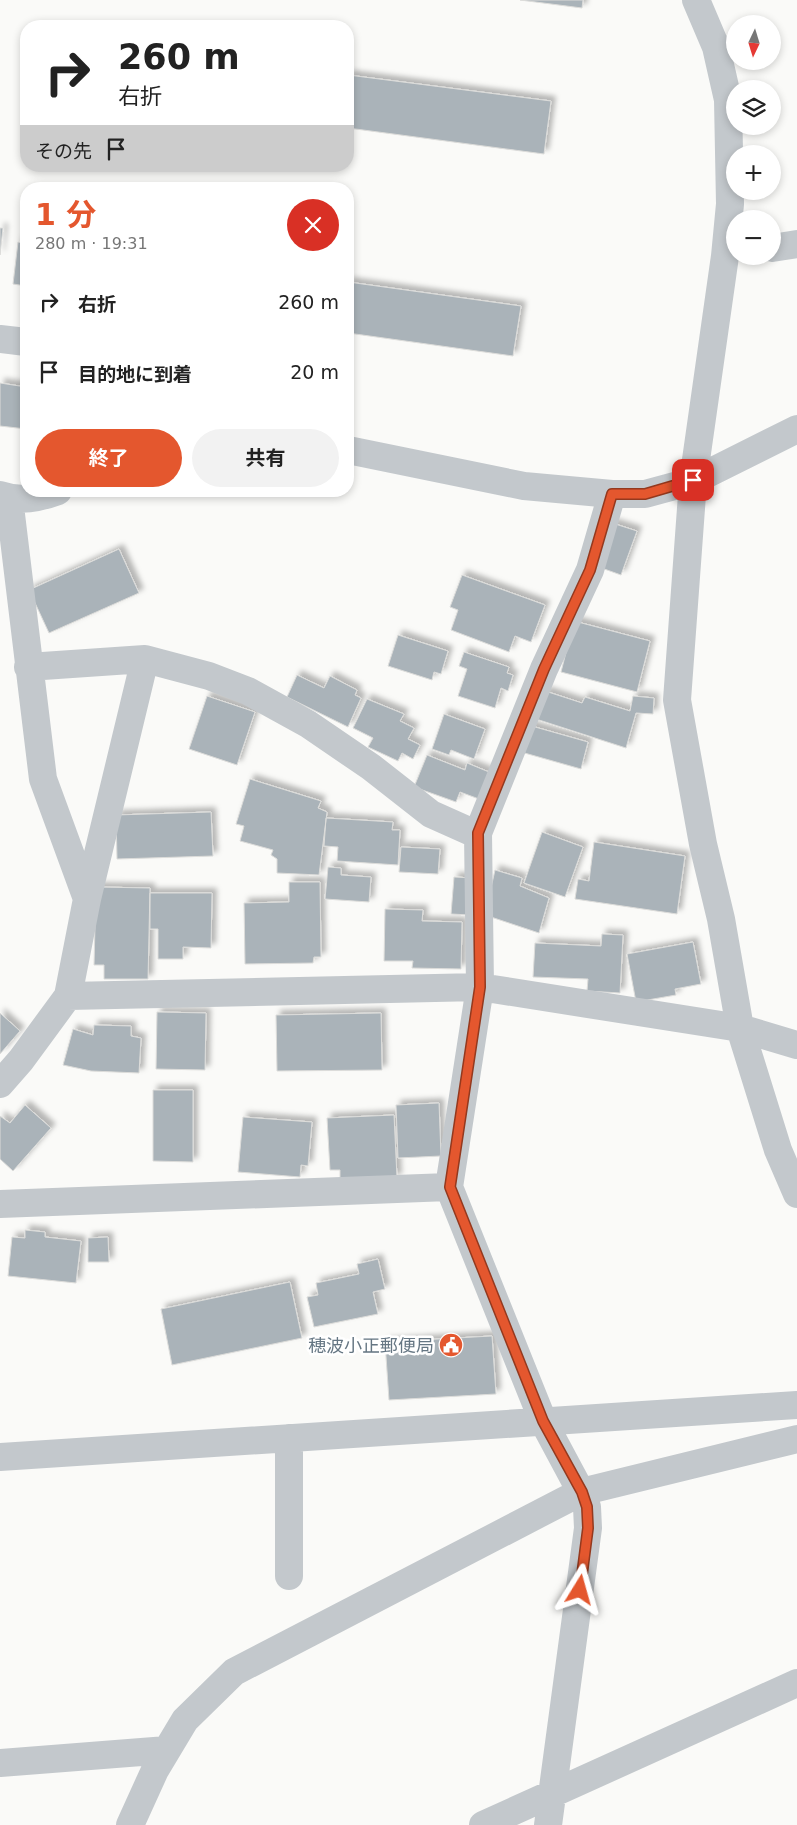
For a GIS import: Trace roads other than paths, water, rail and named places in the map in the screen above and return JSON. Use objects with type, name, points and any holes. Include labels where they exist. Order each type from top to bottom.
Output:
[{"type":"street","points":[[696,0],[716,47],[728,100],[731,210]]},
{"type":"street","points":[[781,247],[797,244]]},
{"type":"street","points":[[728,265],[693,480],[677,700],[703,844],[721,920],[740,1028],[778,1150],[797,1194]]},
{"type":"street","points":[[0,339],[20,341]]},
{"type":"street","points":[[354,451],[524,486],[612,494],[645,494],[693,480],[797,429]]},
{"type":"street","points":[[548,1825],[588,1528],[587,1507],[582,1492],[543,1421],[450,1187],[480,987],[478,835],[544,669],[590,570],[612,494]]},
{"type":"street","points":[[36,497],[28,499],[4,496],[43,779],[87,899]]},
{"type":"street","points":[[28,667],[145,659],[209,676],[248,691],[316,730],[371,767],[432,814],[478,835]]},
{"type":"street","points":[[0,1084],[21,1060],[68,996],[87,899],[145,659]]},
{"type":"street","points":[[68,996],[480,987],[740,1028],[797,1045]]},
{"type":"street","points":[[0,1204],[450,1187]]},
{"type":"street","points":[[0,1458],[797,1405]]},
{"type":"street","points":[[289,1438],[290,1576]]},
{"type":"street","points":[[130,1825],[155,1770],[185,1720],[234,1672],[582,1492],[797,1439]]},
{"type":"street","points":[[483,1825],[552,1796],[797,1683]]},
{"type":"street","points":[[0,1763],[167,1750]]},
{"type":"place","name":"穂波小正郵便局","points":[[451,1345]]}]
